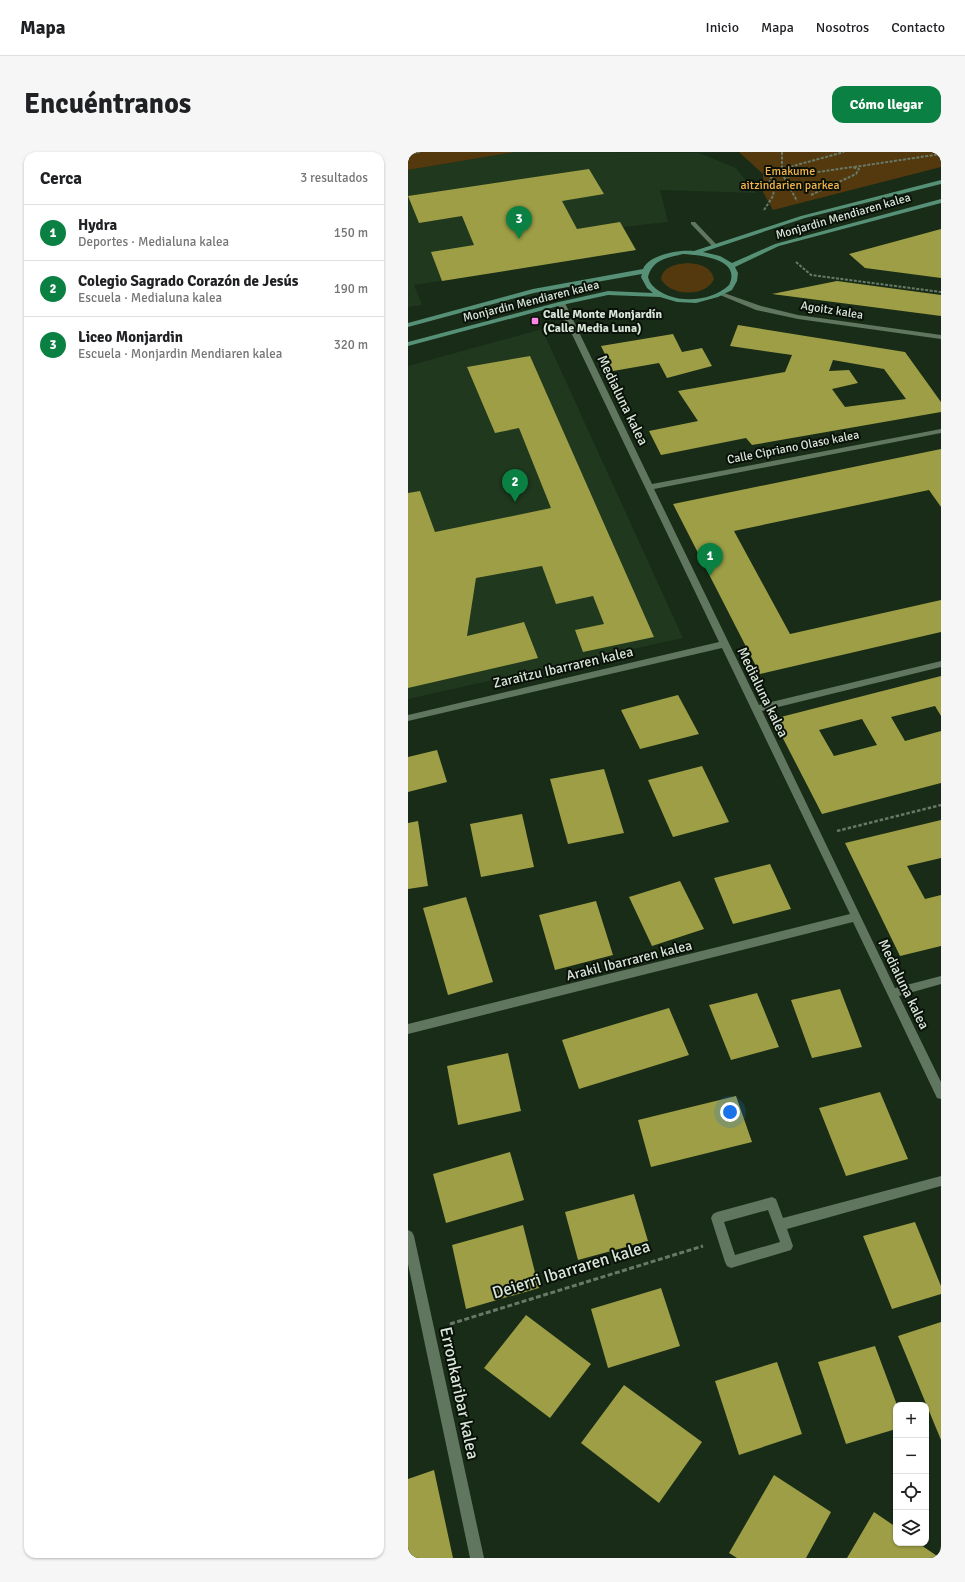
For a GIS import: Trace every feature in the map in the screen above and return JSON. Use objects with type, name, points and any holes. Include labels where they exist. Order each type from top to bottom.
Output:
[{"type":"main road","name":"Monjardin Mendiaren kalea","points":[[696,252],[803,217],[941,182]]},
{"type":"main road","name":"Monjardin Mendiaren kalea","points":[[660,295],[646,284],[644,278],[645,271],[651,263],[660,257],[671,253],[696,252],[710,254],[722,259],[731,266],[777,245],[941,201]]},
{"type":"main road","points":[[722,294],[730,288],[734,281],[735,273],[731,266]]},
{"type":"main road","name":"Monjardin Mendiaren kalea","points":[[408,325],[533,291],[645,271]]},
{"type":"main road","name":"Monjardin Mendiaren kalea","points":[[408,344],[560,303],[608,293],[660,295],[685,301],[711,298],[722,294]]},
{"type":"street","points":[[693,223],[714,246]]},
{"type":"street","name":"Agoitz kalea","points":[[722,294],[759,308],[798,317],[941,337]]},
{"type":"street","name":"Medialuna kalea","points":[[560,303],[941,1094]]},
{"type":"street","name":"Calle Cipriano Olaso kalea","points":[[649,487],[941,432]]},
{"type":"street","name":"Zaraitzu Ibarraren kalea","points":[[408,718],[724,644]]},
{"type":"street","points":[[756,709],[941,664]]},
{"type":"street","name":"Arakil Ibarraren kalea","points":[[408,1029],[856,917]]},
{"type":"street","points":[[892,993],[941,980]]},
{"type":"street","points":[[780,1225],[941,1181]]},
{"type":"street","points":[[772,1203],[780,1225],[787,1246],[731,1262],[717,1218],[772,1203]]},
{"type":"street","name":"Erronkaribar kalea","points":[[408,1236],[477,1558]]},
{"type":"path","points":[[408,154],[420,152]]},
{"type":"path","points":[[782,152],[782,169],[784,177],[797,201],[803,217]]},
{"type":"path","points":[[782,169],[844,152]]},
{"type":"path","points":[[784,177],[941,154]]},
{"type":"path","points":[[805,198],[856,174],[859,169],[852,168]]},
{"type":"path","points":[[762,213],[773,196],[774,189],[770,184],[770,178],[783,172]]},
{"type":"path","points":[[797,201],[801,199]]},
{"type":"path","points":[[796,262],[811,275],[941,292]]},
{"type":"path","points":[[817,836],[941,805]]},
{"type":"path","name":"Deierri Ibarraren kalea","points":[[428,1331],[724,1239]]},
{"type":"shaded area","points":[[515,152],[699,153],[736,168],[756,193],[660,190],[668,222],[623,227],[636,250],[414,285],[422,305],[408,307],[408,170]]},
{"type":"shaded area","points":[[542,329],[683,638],[408,699],[408,366]]},
{"type":"green space","points":[[408,152],[515,152],[408,170]]},
{"type":"green space","name":"Emakume aitzindarien parkea","points":[[739,152],[941,152],[941,167],[773,210],[763,192],[763,174]]},
{"type":"green space","points":[[688,263],[704,266],[710,271],[714,279],[710,285],[696,292],[688,292],[672,289],[665,285],[661,279],[662,275],[668,268],[675,265]]},
{"type":"building","points":[[589,169],[604,194],[562,201],[577,229],[620,222],[636,250],[442,281],[431,252],[474,245],[462,216],[419,223],[408,196]]},
{"type":"building","points":[[941,229],[941,278],[865,268],[849,254]]},
{"type":"building","points":[[837,281],[941,295],[941,316],[772,294]]},
{"type":"building","points":[[738,325],[905,352],[941,402],[941,412],[752,445],[746,438],[661,455],[649,431],[698,421],[678,391],[785,372],[792,355],[730,346]],"holes":[[[833,360],[884,369],[906,399],[845,407],[832,389],[858,383],[849,370],[829,371]]]},
{"type":"building","points":[[673,334],[682,352],[702,348],[712,366],[667,378],[659,363],[613,371],[601,346]]},
{"type":"building","points":[[530,356],[654,637],[583,652],[575,630],[604,624],[593,596],[556,604],[542,566],[476,578],[467,636],[524,622],[538,658],[408,688],[408,493],[420,491],[435,532],[551,508],[519,428],[495,433],[467,367]]},
{"type":"building","points":[[941,449],[941,507],[929,490],[734,531],[790,634],[941,600],[941,632],[760,674],[673,504]]},
{"type":"building","points":[[941,676],[941,716],[935,706],[891,717],[905,741],[941,731],[941,783],[822,814],[773,719]],"holes":[[[862,719],[877,745],[834,756],[819,730]]]},
{"type":"building","points":[[678,695],[699,734],[640,749],[621,710]]},
{"type":"building","points":[[437,750],[447,782],[408,792],[408,757]]},
{"type":"building","points":[[702,766],[729,822],[673,837],[648,780]]},
{"type":"building","points":[[604,769],[624,833],[568,844],[550,779]]},
{"type":"building","points":[[522,814],[534,867],[481,877],[470,824]]},
{"type":"building","points":[[941,820],[941,858],[907,866],[925,899],[941,895],[941,946],[900,956],[845,843]]},
{"type":"building","points":[[418,821],[428,886],[408,889],[408,823]]},
{"type":"building","points":[[770,864],[791,909],[733,924],[714,878]]},
{"type":"building","points":[[680,881],[704,929],[652,946],[629,897]]},
{"type":"building","points":[[466,897],[493,982],[448,995],[423,908]]},
{"type":"building","points":[[596,901],[613,955],[555,970],[539,915]]},
{"type":"building","points":[[840,989],[862,1047],[812,1058],[791,1000]]},
{"type":"building","points":[[757,993],[779,1047],[731,1060],[709,1005]]},
{"type":"building","points":[[669,1008],[689,1055],[579,1089],[562,1040]]},
{"type":"building","points":[[508,1053],[521,1111],[458,1125],[447,1066]]},
{"type":"building","points":[[880,1092],[908,1159],[846,1176],[819,1108]]},
{"type":"building","points":[[736,1096],[752,1142],[651,1167],[638,1120]]},
{"type":"building","points":[[510,1152],[524,1200],[446,1223],[433,1174]]},
{"type":"building","points":[[634,1194],[648,1241],[578,1260],[565,1212]]},
{"type":"building","points":[[915,1222],[941,1286],[941,1294],[892,1309],[863,1236]]},
{"type":"building","points":[[523,1225],[539,1288],[466,1309],[452,1245]]},
{"type":"building","points":[[661,1288],[680,1346],[608,1368],[591,1309]]},
{"type":"building","points":[[526,1315],[591,1364],[550,1418],[484,1368]]},
{"type":"building","points":[[941,1322],[941,1440],[929,1411],[929,1402],[925,1402],[898,1336]]},
{"type":"building","points":[[875,1346],[896,1402],[893,1402],[893,1430],[846,1444],[818,1362]]},
{"type":"building","points":[[777,1362],[802,1434],[739,1455],[715,1381]]},
{"type":"building","points":[[624,1385],[702,1442],[659,1503],[581,1443]]},
{"type":"building","points":[[434,1470],[453,1558],[408,1558],[408,1479]]},
{"type":"building","points":[[774,1475],[831,1512],[806,1558],[737,1558],[729,1553]]},
{"type":"building","points":[[874,1512],[893,1525],[893,1546],[922,1546],[940,1558],[847,1558]]},
{"type":"place","name":"Liceo Monjardin","points":[[519,239]]},
{"type":"place","name":"Calle Monte Monjardín (Calle Media Luna)","points":[[535,321]]},
{"type":"place","name":"Colegio Sagrado Corazón de Jesús","points":[[515,502]]},
{"type":"place","name":"Hydra","points":[[710,576]]}]
